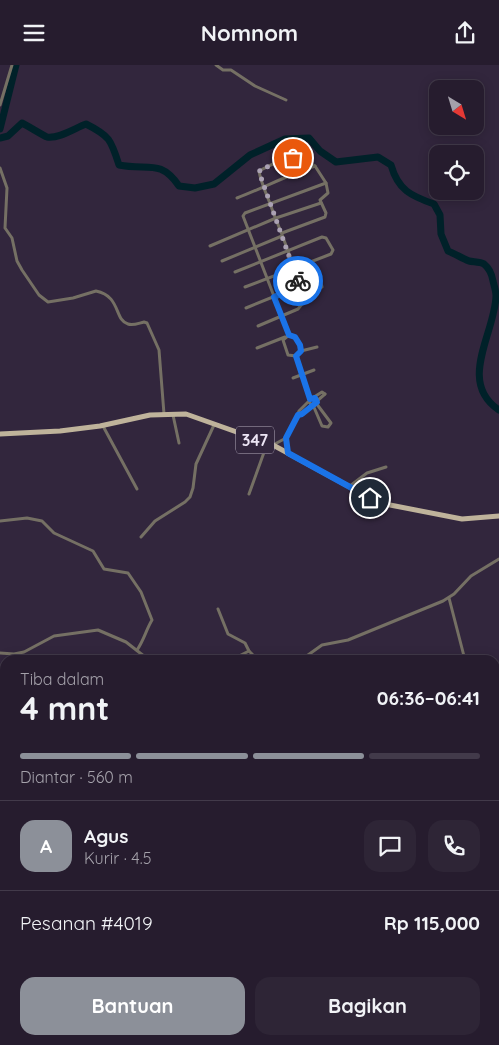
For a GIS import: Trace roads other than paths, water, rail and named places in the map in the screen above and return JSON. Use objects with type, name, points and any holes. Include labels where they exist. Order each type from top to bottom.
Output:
[{"type":"main road","name":"347","points":[[0,434],[60,431],[103,426],[164,414],[194,416],[288,453],[370,498],[390,505],[462,519],[499,516]]},
{"type":"street","points":[[0,105],[12,65]]},
{"type":"street","points":[[216,65],[223,70],[231,70],[255,86],[286,100]]},
{"type":"street","points":[[222,261],[282,235],[325,218],[326,213],[320,200],[328,191],[326,183],[315,166],[306,161],[293,158],[261,169],[259,173],[276,218],[282,235],[287,250],[294,267],[300,286],[309,295]]},
{"type":"street","points":[[237,198],[315,166]]},
{"type":"street","points":[[0,168],[7,188],[5,228],[12,238],[22,270],[39,295],[48,302],[73,298],[96,291],[114,301],[120,318],[127,324],[147,323],[159,350],[164,414]]},
{"type":"street","points":[[316,347],[301,351],[296,356],[290,356],[287,353],[283,342],[287,336],[282,317],[243,216],[326,183]]},
{"type":"street","points":[[210,246],[247,228],[321,203]]},
{"type":"street","points":[[235,273],[287,250],[324,237],[333,250],[332,253],[245,287]]},
{"type":"street","points":[[258,326],[282,317],[300,307],[309,295],[322,287],[320,277]]},
{"type":"street","points":[[246,308],[300,286]]},
{"type":"street","points":[[257,349],[287,336],[295,337],[301,351]]},
{"type":"street","points":[[296,356],[311,399],[330,423],[328,427],[322,426],[311,399]]},
{"type":"street","points":[[293,378],[314,370]]},
{"type":"street","points":[[288,453],[286,438],[298,415],[298,411],[311,399],[324,392],[324,397],[298,415]]},
{"type":"street","points":[[173,414],[179,443]]},
{"type":"street","points":[[141,537],[157,519],[190,497],[196,464],[215,424]]},
{"type":"street","points":[[103,426],[137,489]]},
{"type":"street","points":[[249,494],[270,445],[286,438]]},
{"type":"street","points":[[349,487],[367,473],[386,467]]},
{"type":"street","points":[[0,521],[27,518],[42,521],[54,533],[93,551],[104,569],[128,573],[140,590],[152,620],[147,627],[144,640],[137,650]]},
{"type":"street","points":[[308,655],[322,645],[348,640],[448,598],[471,576],[499,559]]},
{"type":"street","points":[[448,598],[464,655]]},
{"type":"street","points":[[218,609],[225,631],[245,643],[253,655]]},
{"type":"street","points":[[0,653],[14,654],[52,637],[96,630],[123,641],[143,655]]},
{"type":"street","points":[[241,655],[249,651]]},
{"type":"waterway","points":[[0,129],[16,65]]},
{"type":"waterway","points":[[0,138],[8,136],[22,123],[47,137],[62,135],[86,124],[109,140],[119,165],[159,169],[172,177],[179,186],[195,188],[214,184],[250,155],[285,139],[309,138],[320,151],[336,162],[378,157],[391,165],[397,181],[406,191],[434,204],[440,215],[441,234],[448,251],[469,261],[484,264],[492,276],[496,296],[479,371],[481,386],[487,399],[499,410]]}]
